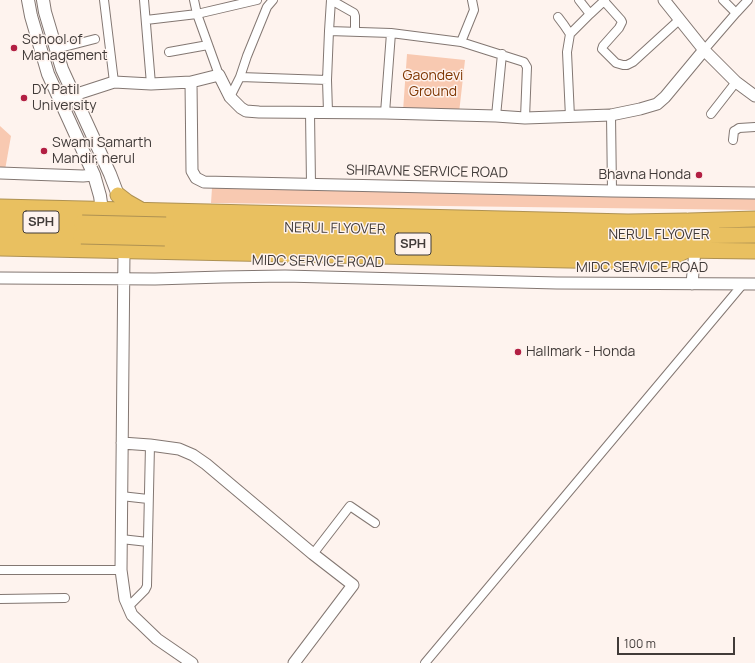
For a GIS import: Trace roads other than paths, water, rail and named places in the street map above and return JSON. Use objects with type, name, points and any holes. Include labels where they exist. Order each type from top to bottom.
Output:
[{"type":"highway","points":[[118,195],[135,210]]},
{"type":"highway","points":[[0,207],[82,222],[105,204],[135,210],[628,222],[755,219]]},
{"type":"highway","name":"NERUL FLYOVER","points":[[0,221],[82,222],[166,231],[691,250]]},
{"type":"highway","points":[[686,221],[717,235]]},
{"type":"highway","name":"NERUL FLYOVER","points":[[0,234],[82,222]]},
{"type":"highway","name":"NERUL FLYOVER","points":[[166,231],[645,236],[717,235]]},
{"type":"highway","name":"SPH","points":[[717,235],[755,235]]},
{"type":"highway","points":[[0,248],[662,262],[691,250]]},
{"type":"highway","name":"SPH","points":[[691,250],[755,251]]},
{"type":"main road","points":[[28,0],[31,16],[48,74],[94,175],[105,204],[103,230],[106,240],[111,248],[123,251],[135,248],[139,239],[140,230],[138,220],[132,213],[135,210]]},
{"type":"main road","points":[[43,0],[45,12],[62,69],[110,174],[118,195]]},
{"type":"street","points":[[104,0],[114,82]]},
{"type":"street","points":[[144,0],[151,84]]},
{"type":"street","points":[[194,0],[197,14],[219,75],[230,97],[246,111],[385,113],[525,118],[611,115],[657,104],[665,97],[748,0]]},
{"type":"street","points":[[146,20],[197,14],[257,0],[267,7]]},
{"type":"street","points":[[230,97],[240,77],[267,7],[273,0]]},
{"type":"street","points":[[328,112],[327,80],[331,0],[354,13],[356,32]]},
{"type":"street","points":[[461,42],[474,10],[472,0]]},
{"type":"street","points":[[579,0],[590,14]]},
{"type":"street","points":[[664,0],[704,50],[736,82],[755,96]]},
{"type":"street","points":[[723,0],[736,13]]},
{"type":"street","points":[[570,117],[567,52],[570,34],[590,14],[605,1],[621,20],[622,22],[619,28],[602,49],[616,63],[623,65],[633,62],[679,20]]},
{"type":"street","points":[[558,17],[570,34]]},
{"type":"street","points":[[329,32],[391,33],[461,42],[524,62],[527,68],[525,118]]},
{"type":"street","points":[[385,113],[391,33]]},
{"type":"street","points":[[56,49],[96,39]]},
{"type":"street","points":[[168,52],[208,45]]},
{"type":"street","points":[[496,116],[502,54]]},
{"type":"street","points":[[62,104],[74,95],[114,82],[151,84],[191,82],[219,75]]},
{"type":"street","points":[[240,77],[327,80]]},
{"type":"street","name":"SHIRAVNE SERVICE ROAD","points":[[191,82],[192,171],[196,178],[204,182],[755,193]]},
{"type":"street","points":[[711,114],[736,82]]},
{"type":"street","points":[[310,113],[311,184]]},
{"type":"street","points":[[611,115],[612,191]]},
{"type":"street","points":[[733,140],[734,132],[739,128],[755,127]]},
{"type":"street","points":[[0,173],[83,176],[94,175]]},
{"type":"street","points":[[691,250],[692,284]]},
{"type":"street","points":[[123,251],[121,570],[125,599],[132,615],[157,640],[192,663]]},
{"type":"street","name":"MIDC SERVICE ROAD","points":[[0,278],[155,279],[285,276],[557,283],[755,284]]},
{"type":"street","points":[[425,663],[743,284]]},
{"type":"street","points":[[122,443],[179,449],[193,455],[206,464],[313,554],[353,585],[294,663]]},
{"type":"street","points":[[128,607],[145,590],[147,586],[150,445]]},
{"type":"street","points":[[121,496],[148,499]]},
{"type":"street","points":[[313,554],[350,506],[376,523]]},
{"type":"street","points":[[121,539],[148,542]]},
{"type":"street","points":[[0,570],[121,570]]},
{"type":"street","points":[[0,599],[64,598]]},
{"type":"place","name":"School of Management","points":[[14,48]]},
{"type":"place","name":"DY Patil University","points":[[24,98]]},
{"type":"place","name":"Swami Samarth Mandir, nerul","points":[[44,151]]},
{"type":"place","name":"Bhavna Honda","points":[[699,175]]},
{"type":"place","name":"Hallmark - Honda","points":[[518,352]]},
{"type":"park label","name":"Gaondevi Ground","points":[[433,84]]}]
